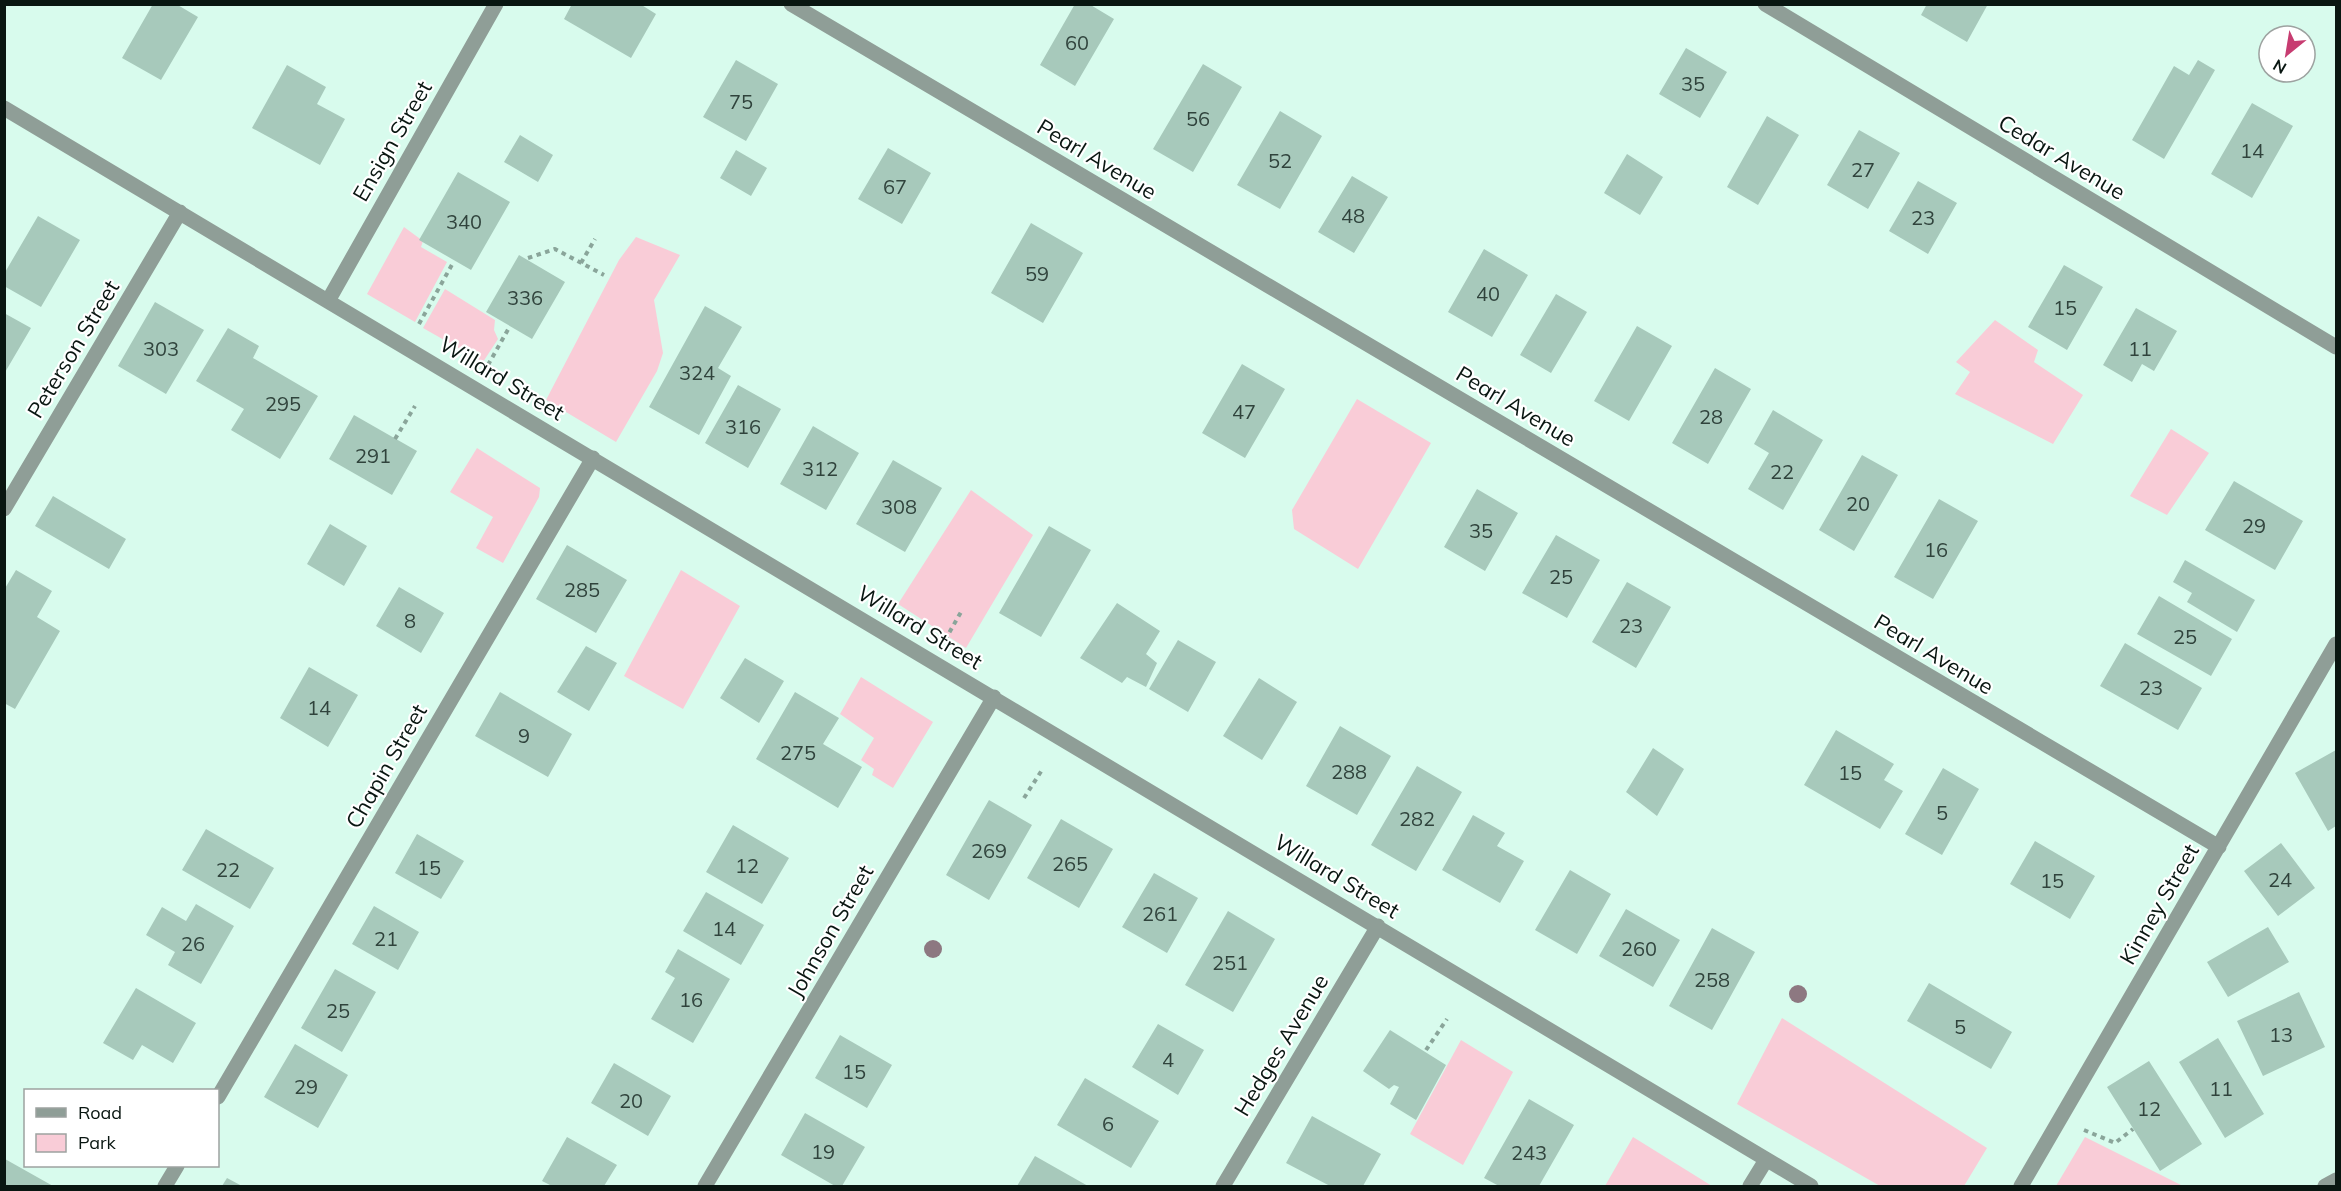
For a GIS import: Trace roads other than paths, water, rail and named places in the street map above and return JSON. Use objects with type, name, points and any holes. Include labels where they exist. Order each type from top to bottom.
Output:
[{"type":"street","name":"Ensign Street","points":[[328,301],[496,4]]},
{"type":"street","name":"Pearl Avenue","points":[[790,4],[2219,847]]},
{"type":"street","name":"Cedar Avenue","points":[[1765,4],[2337,347]]},
{"type":"street","name":"Willard Street","points":[[4,108],[1811,1186]]},
{"type":"street","name":"Peterson Street","points":[[4,509],[180,212]]},
{"type":"street","name":"Chapin Street","points":[[219,1095],[593,458]]},
{"type":"street","name":"Kinney Street","points":[[2021,1186],[2337,644]]},
{"type":"street","name":"Johnson Street","points":[[705,1186],[993,697]]},
{"type":"street","name":"Hedges Avenue","points":[[1223,1186],[1378,926]]},
{"type":"street","points":[[1750,1186],[1766,1160]]},
{"type":"street","points":[[165,1186],[176,1167]]},
{"type":"street","points":[[2325,1186],[2337,1180]]}]
